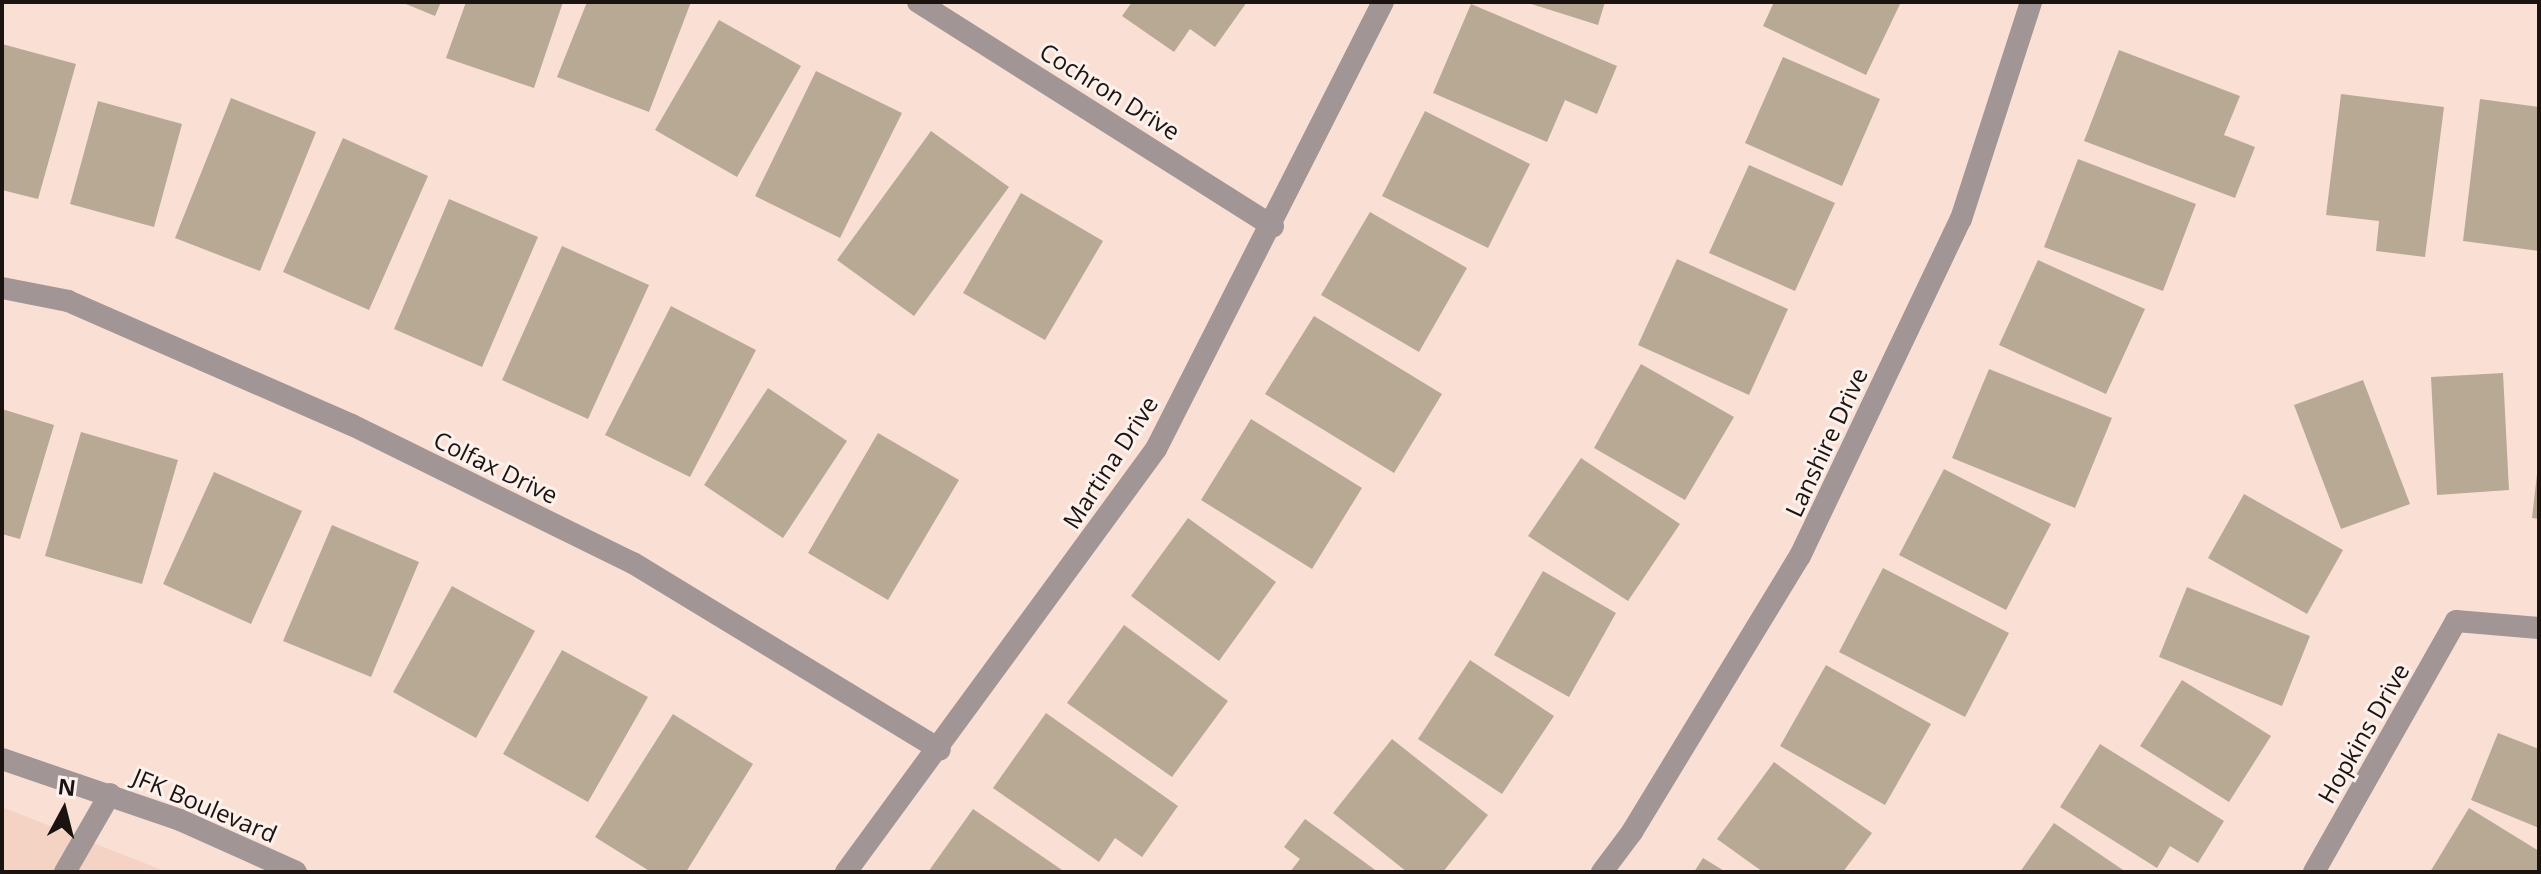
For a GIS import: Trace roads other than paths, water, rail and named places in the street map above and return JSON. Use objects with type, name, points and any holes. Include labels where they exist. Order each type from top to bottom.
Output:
[{"type":"street","name":"Cochron Drive","points":[[918,2],[1273,226]]},
{"type":"street","name":"Martina Drive","points":[[846,872],[940,750],[1156,449],[1273,226],[1383,2]]},
{"type":"street","name":"Lanshire Drive","points":[[1602,872],[1632,832],[1800,556],[1961,219],[2031,2]]},
{"type":"street","name":"Colfax Drive","points":[[2,288],[68,301],[352,425],[619,556],[940,750]]},
{"type":"street","name":"Hopkins Drive","points":[[2314,872],[2456,621],[2539,628]]},
{"type":"street","name":"JFK Boulevard","points":[[2,759],[110,794],[296,872]]},
{"type":"street","points":[[65,872],[110,794]]}]
